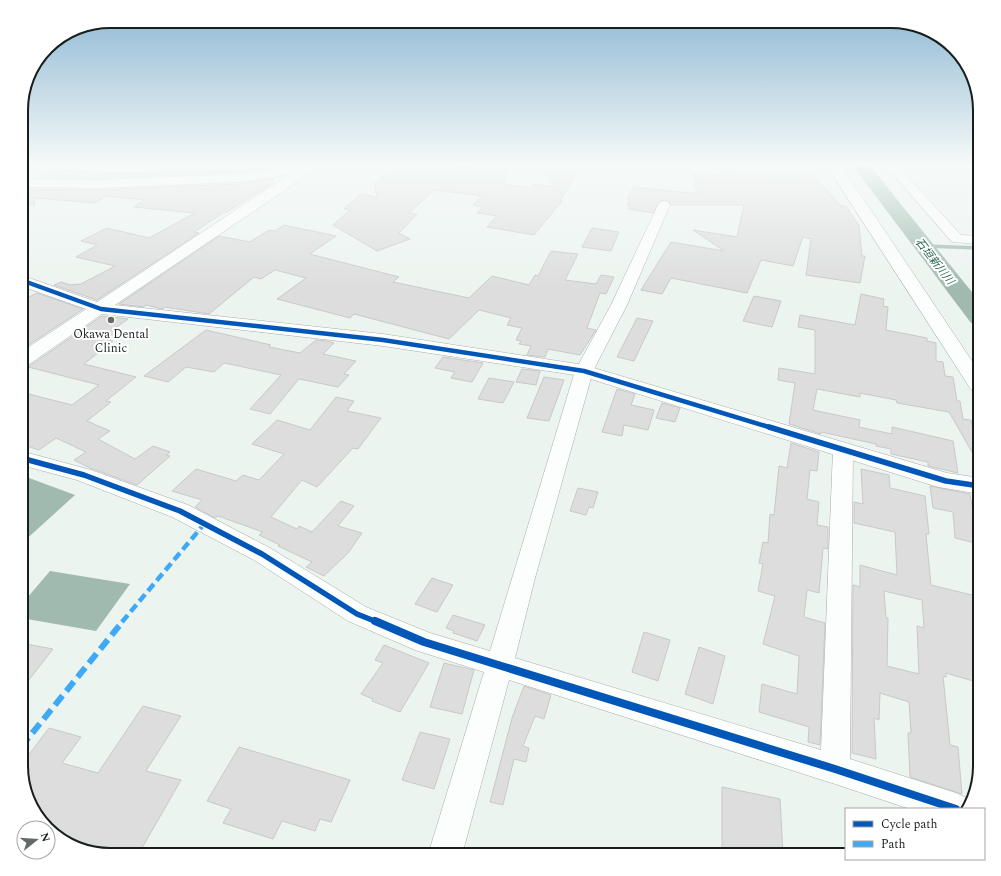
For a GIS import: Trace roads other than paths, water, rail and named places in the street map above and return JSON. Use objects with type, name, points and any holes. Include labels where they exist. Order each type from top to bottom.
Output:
[{"type":"street","points":[[28,356],[101,309],[249,207]]},
{"type":"street","points":[[447,848],[500,666],[523,578],[584,371],[619,305],[663,207]]},
{"type":"street","points":[[861,207],[973,377]]},
{"type":"street","points":[[928,207],[957,239],[973,240]]},
{"type":"street","points":[[965,252],[973,253]]},
{"type":"street","points":[[28,283],[101,309],[383,340],[584,371],[946,481],[973,485]]},
{"type":"street","points":[[834,769],[843,450]]},
{"type":"street","points":[[28,460],[84,475],[180,512],[262,554],[357,614],[424,642],[834,769],[953,808]]},
{"type":"waterway","name":"石垣新川川","points":[[893,207],[973,309]]},
{"type":"waterway","points":[[925,246],[973,248]]},
{"type":"place","name":"Okawa Dental Clinic","points":[[111,320]]}]
